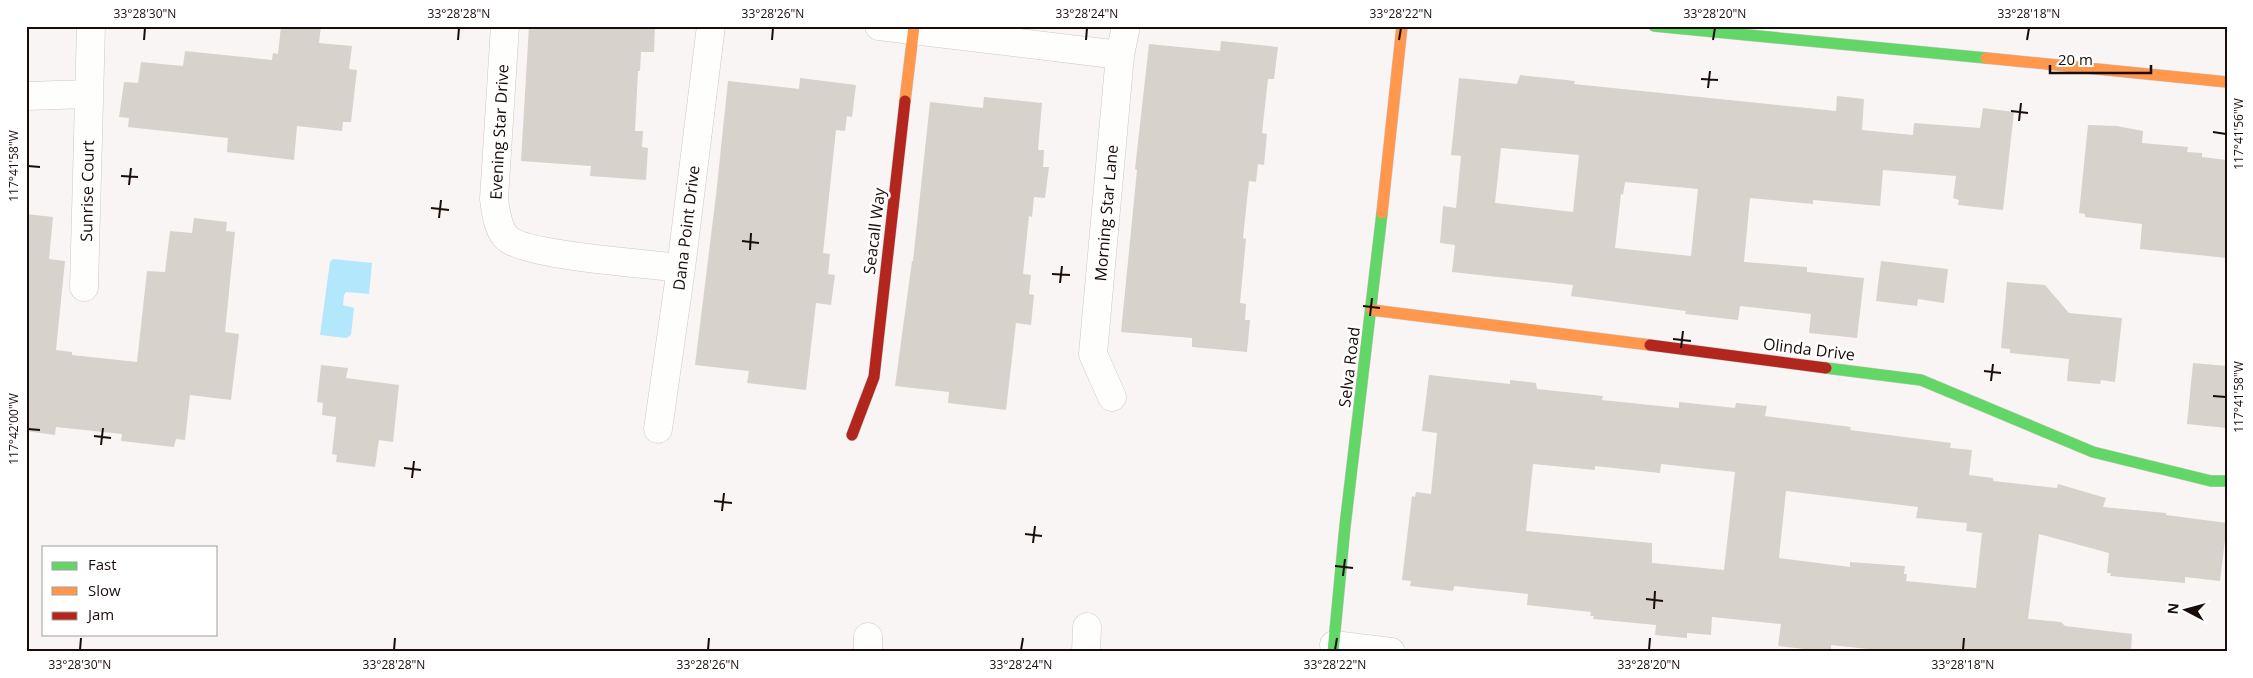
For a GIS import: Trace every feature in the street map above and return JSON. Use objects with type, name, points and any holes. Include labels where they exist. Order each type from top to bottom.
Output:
[{"type":"street","name":"Sunrise Court","points":[[84,287],[91,26]]},
{"type":"street","name":"Evening Star Drive","points":[[505,26],[494,200],[498,222],[506,237],[526,247],[548,252],[681,268]]},
{"type":"street","name":"Dana Point Drive","points":[[658,429],[681,268],[711,26]]},
{"type":"street","points":[[879,26],[914,28],[1120,55]]},
{"type":"street","name":"Morning Star Lane","points":[[1112,397],[1093,354],[1120,55],[1126,26]]},
{"type":"street","name":"Selva Road","points":[[1334,648],[1345,526],[1372,310],[1402,26]]},
{"type":"street","points":[[1654,26],[2227,82]]},
{"type":"street","name":"Seacall Way","points":[[852,436],[874,377],[914,28]]},
{"type":"street","points":[[26,96],[89,94]]},
{"type":"street","name":"Olinda Drive","points":[[1372,310],[1921,380],[2093,452],[2211,481],[2227,481]]},
{"type":"street","points":[[1334,648],[1390,652]]},
{"type":"water","points":[[333,259],[372,263],[369,294],[346,292],[344,295],[343,305],[354,308],[351,335],[346,338],[320,335],[330,262]]},
{"type":"building","points":[[281,26],[321,26],[319,43],[352,46],[349,69],[357,70],[351,122],[343,122],[342,131],[297,126],[294,160],[227,152],[228,138],[128,127],[129,118],[119,117],[124,82],[138,83],[141,62],[183,66],[185,51],[272,60],[273,53],[278,54]]},
{"type":"building","points":[[529,26],[655,26],[654,52],[641,52],[640,71],[638,71],[635,131],[643,131],[642,147],[648,148],[646,180],[590,176],[591,166],[521,161]]},
{"type":"building","points":[[1221,41],[1278,47],[1274,79],[1268,79],[1262,133],[1267,134],[1264,165],[1258,164],[1256,182],[1249,181],[1243,238],[1246,239],[1240,303],[1246,304],[1245,320],[1250,320],[1247,352],[1192,347],[1192,338],[1121,332],[1137,170],[1135,169],[1149,44],[1220,51]]},
{"type":"building","points":[[1520,75],[1575,81],[1574,84],[1836,111],[1837,96],[1864,99],[1862,130],[1913,135],[1914,123],[1980,128],[1983,108],[2014,112],[2003,210],[1958,205],[1959,200],[1953,198],[1956,176],[1883,170],[1880,206],[1813,200],[1813,204],[1750,198],[1744,262],[1807,267],[1807,272],[1864,278],[1857,338],[1809,333],[1811,314],[1740,306],[1738,320],[1685,314],[1686,311],[1571,296],[1573,285],[1452,272],[1455,245],[1440,243],[1443,206],[1456,208],[1461,156],[1451,155],[1459,78],[1517,84]],"holes":[[[1501,148],[1579,155],[1573,212],[1495,203]],[[1625,182],[1698,189],[1691,256],[1615,248],[1621,194],[1623,195]]]},
{"type":"building","points":[[800,78],[856,85],[852,117],[847,116],[845,131],[836,130],[823,253],[830,254],[828,274],[835,275],[831,305],[816,303],[806,390],[747,383],[749,371],[695,365],[728,81],[799,89]]},
{"type":"building","points":[[984,97],[1042,103],[1038,150],[1044,150],[1043,167],[1049,167],[1045,198],[1034,197],[1032,217],[1029,216],[1023,274],[1031,275],[1029,294],[1034,295],[1031,325],[1016,323],[1006,410],[948,403],[949,392],[895,386],[913,261],[930,102],[983,108]]},
{"type":"building","points":[[2088,125],[2117,126],[2143,131],[2142,143],[2188,147],[2187,152],[2202,153],[2202,157],[2227,160],[2227,258],[2140,249],[2142,224],[2085,217],[2085,214],[2079,213]]},
{"type":"building","points":[[26,214],[53,217],[49,259],[65,261],[56,350],[72,352],[72,355],[137,362],[147,271],[165,272],[170,231],[192,233],[194,218],[227,222],[226,231],[235,232],[225,332],[239,334],[231,400],[190,395],[185,440],[176,439],[174,447],[121,441],[122,434],[56,427],[55,435],[26,431]]},
{"type":"building","points":[[1881,261],[1948,269],[1944,303],[1918,299],[1917,306],[1876,301]]},
{"type":"building","points":[[2007,282],[2045,285],[2069,313],[2122,318],[2115,382],[2101,380],[2100,384],[2067,381],[2069,359],[2010,353],[2010,349],[2001,348]]},
{"type":"building","points":[[2193,363],[2227,366],[2227,428],[2187,424]]},
{"type":"building","points":[[321,365],[348,368],[346,378],[399,385],[393,442],[379,440],[375,467],[336,462],[337,455],[332,454],[336,417],[322,415],[323,403],[317,402]]},
{"type":"building","points":[[1429,375],[1510,384],[1510,380],[1536,383],[1537,389],[1603,396],[1602,400],[1679,408],[1679,402],[1735,408],[1736,403],[1767,406],[1765,416],[1851,427],[1850,430],[1951,443],[1950,448],[1972,450],[1969,475],[1993,478],[1993,481],[2057,488],[2058,484],[2106,498],[2103,507],[2166,513],[2166,515],[2227,523],[2220,581],[2185,577],[2185,583],[2110,576],[2111,573],[2107,573],[2109,553],[2039,534],[2028,619],[2061,622],[2065,626],[2132,634],[2131,652],[1896,652],[1831,645],[1831,652],[1778,646],[1781,624],[1712,617],[1711,635],[1687,633],[1687,638],[1655,635],[1656,625],[1593,619],[1594,616],[1590,616],[1591,612],[1527,605],[1528,594],[1454,586],[1453,591],[1410,586],[1411,581],[1402,580],[1412,496],[1415,497],[1416,492],[1431,494],[1437,433],[1422,431]],"holes":[[[1533,464],[1595,470],[1595,466],[1660,473],[1661,464],[1735,472],[1724,570],[1652,563],[1652,543],[1526,531]],[[1786,491],[1918,507],[1916,518],[1967,523],[1966,531],[1982,533],[1976,588],[1906,581],[1907,574],[1904,574],[1905,566],[1850,562],[1850,567],[1779,558]]]},
{"type":"traffic: fast","points":[[1654,26],[1986,58]]},
{"type":"traffic: fast","points":[[1333,652],[1345,526],[1382,213]]},
{"type":"traffic: fast","points":[[1826,368],[1921,380],[2093,452],[2211,481],[2227,481]]},
{"type":"traffic: slow","points":[[905,101],[914,26]]},
{"type":"traffic: slow","points":[[1382,213],[1402,26]]},
{"type":"traffic: slow","points":[[1986,58],[2227,82]]},
{"type":"traffic: slow","points":[[1372,310],[1650,345]]},
{"type":"traffic: jam","points":[[852,435],[874,377],[905,101]]},
{"type":"traffic: jam","points":[[1650,345],[1826,368]]}]
